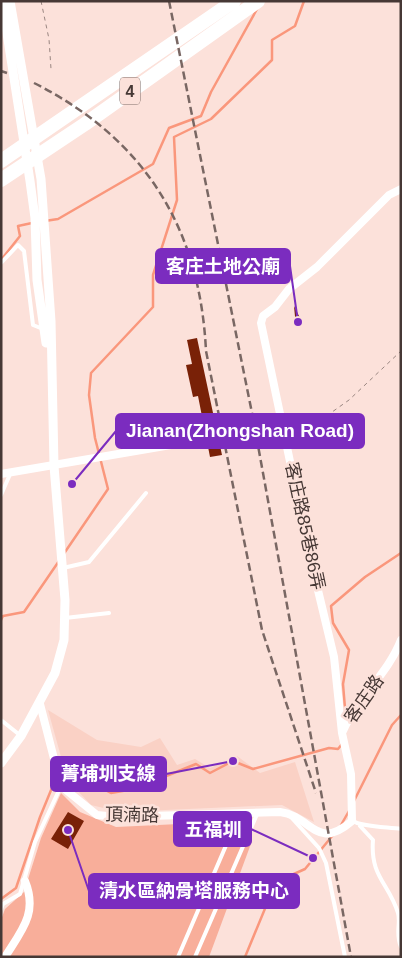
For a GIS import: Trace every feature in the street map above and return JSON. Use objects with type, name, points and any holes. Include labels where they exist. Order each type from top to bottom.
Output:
[{"type":"highway","name":"4","points":[[1,161],[234,1]]},
{"type":"highway","name":"4","points":[[1,180],[85,124],[258,1]]},
{"type":"street","points":[[1,763],[21,736],[40,704],[55,673],[64,640],[65,618],[63,568],[54,466],[48,261],[40,180],[2,1]]},
{"type":"street","points":[[10,1],[17,66]]},
{"type":"street","points":[[24,103],[35,218],[37,280],[51,376]]},
{"type":"street","name":"客庄路85巷86弄","points":[[342,733],[334,657],[310,557],[262,323],[263,316],[275,307],[289,289],[317,267],[389,195],[401,189]]},
{"type":"street","points":[[1,474],[200,440]]},
{"type":"street","name":"客庄路","points":[[352,821],[351,774],[342,733],[350,714],[377,682],[401,640]]},
{"type":"street","points":[[40,704],[61,786]]},
{"type":"street","name":"頂湳路","points":[[61,786],[97,815],[117,817],[287,812]]},
{"type":"street","points":[[287,812],[314,830],[326,835],[341,830],[352,821]]},
{"type":"street","points":[[5,957],[29,917],[29,892],[24,881]]},
{"type":"lane","points":[[1,264],[18,245],[24,251],[33,325],[45,330]]},
{"type":"lane","points":[[1,495],[11,472]]},
{"type":"lane","points":[[63,568],[89,562],[146,493]]},
{"type":"lane","points":[[65,618],[109,613]]},
{"type":"lane","points":[[1,720],[21,736]]},
{"type":"lane","points":[[1,909],[3,904],[20,894],[35,842],[61,786]]},
{"type":"lane","points":[[195,957],[259,812]]},
{"type":"lane","points":[[287,812],[319,848],[326,863],[345,957]]},
{"type":"lane","points":[[178,957],[240,813]]},
{"type":"lane","points":[[352,821],[360,826],[373,840],[372,858],[376,872],[398,914],[397,938],[401,947]]},
{"type":"lane","points":[[360,826],[375,825],[401,829]]},
{"type":"path","points":[[41,1],[49,39],[51,69]]},
{"type":"path","points":[[288,444],[349,400],[401,351]]},
{"type":"shaded area","points":[[48,710],[97,740],[141,747],[160,738],[177,765],[195,759],[210,768],[237,756],[260,773],[295,762],[314,822],[282,805],[120,812],[91,805],[75,788],[63,764]]},
{"type":"shaded area","points":[[61,793],[80,812],[116,827],[221,822],[228,832],[252,841],[209,957],[1,957],[1,920],[5,909],[24,892],[41,838]]},
{"type":"building","points":[[294,306],[303,324],[296,327]]},
{"type":"building","points":[[197,338],[222,455],[210,457],[198,396],[193,397],[186,365],[192,364],[187,340]]},
{"type":"building","points":[[68,812],[84,821],[68,849],[51,839]]},
{"type":"waterway","points":[[63,555],[108,489],[95,438],[89,395],[91,373],[153,307],[153,275],[177,200],[174,137],[211,119],[272,60],[272,40],[295,26],[304,1]]},
{"type":"waterway","points":[[45,221],[58,219],[153,164],[169,128],[201,116],[211,92],[257,9]]},
{"type":"waterway","points":[[1,260],[20,236],[18,226],[32,223]]},
{"type":"waterway","points":[[346,720],[343,684],[349,650],[333,623],[331,606],[365,577],[401,553]]},
{"type":"waterway","points":[[1,620],[3,616],[24,612],[59,561]]},
{"type":"waterway","points":[[354,801],[392,725],[401,715]]},
{"type":"waterway","points":[[1,899],[16,888],[40,817],[56,778],[78,776],[111,793],[134,789],[196,764],[210,773],[233,761],[253,769],[329,748],[338,749],[342,744]]},
{"type":"waterway","points":[[341,825],[349,811]]},
{"type":"waterway","points":[[245,957],[276,882],[305,869],[333,835]]},
{"type":"railway","points":[[169,1],[253,418],[351,957]]},
{"type":"railway","points":[[1,71],[7,73]]},
{"type":"railway","points":[[34,83],[73,106],[107,131],[136,160],[159,192],[178,227],[192,265],[201,306],[206,351],[262,630],[316,793]]},
{"type":"place","name":"客庄土地公廟","points":[[298,322]]},
{"type":"place","name":"Jianan(Zhongshan Road)","points":[[72,484]]},
{"type":"place","name":"菁埔圳支線","points":[[233,761]]},
{"type":"place","name":"清水區納骨塔服務中心","points":[[68,830]]},
{"type":"place","name":"五福圳","points":[[313,858]]}]
